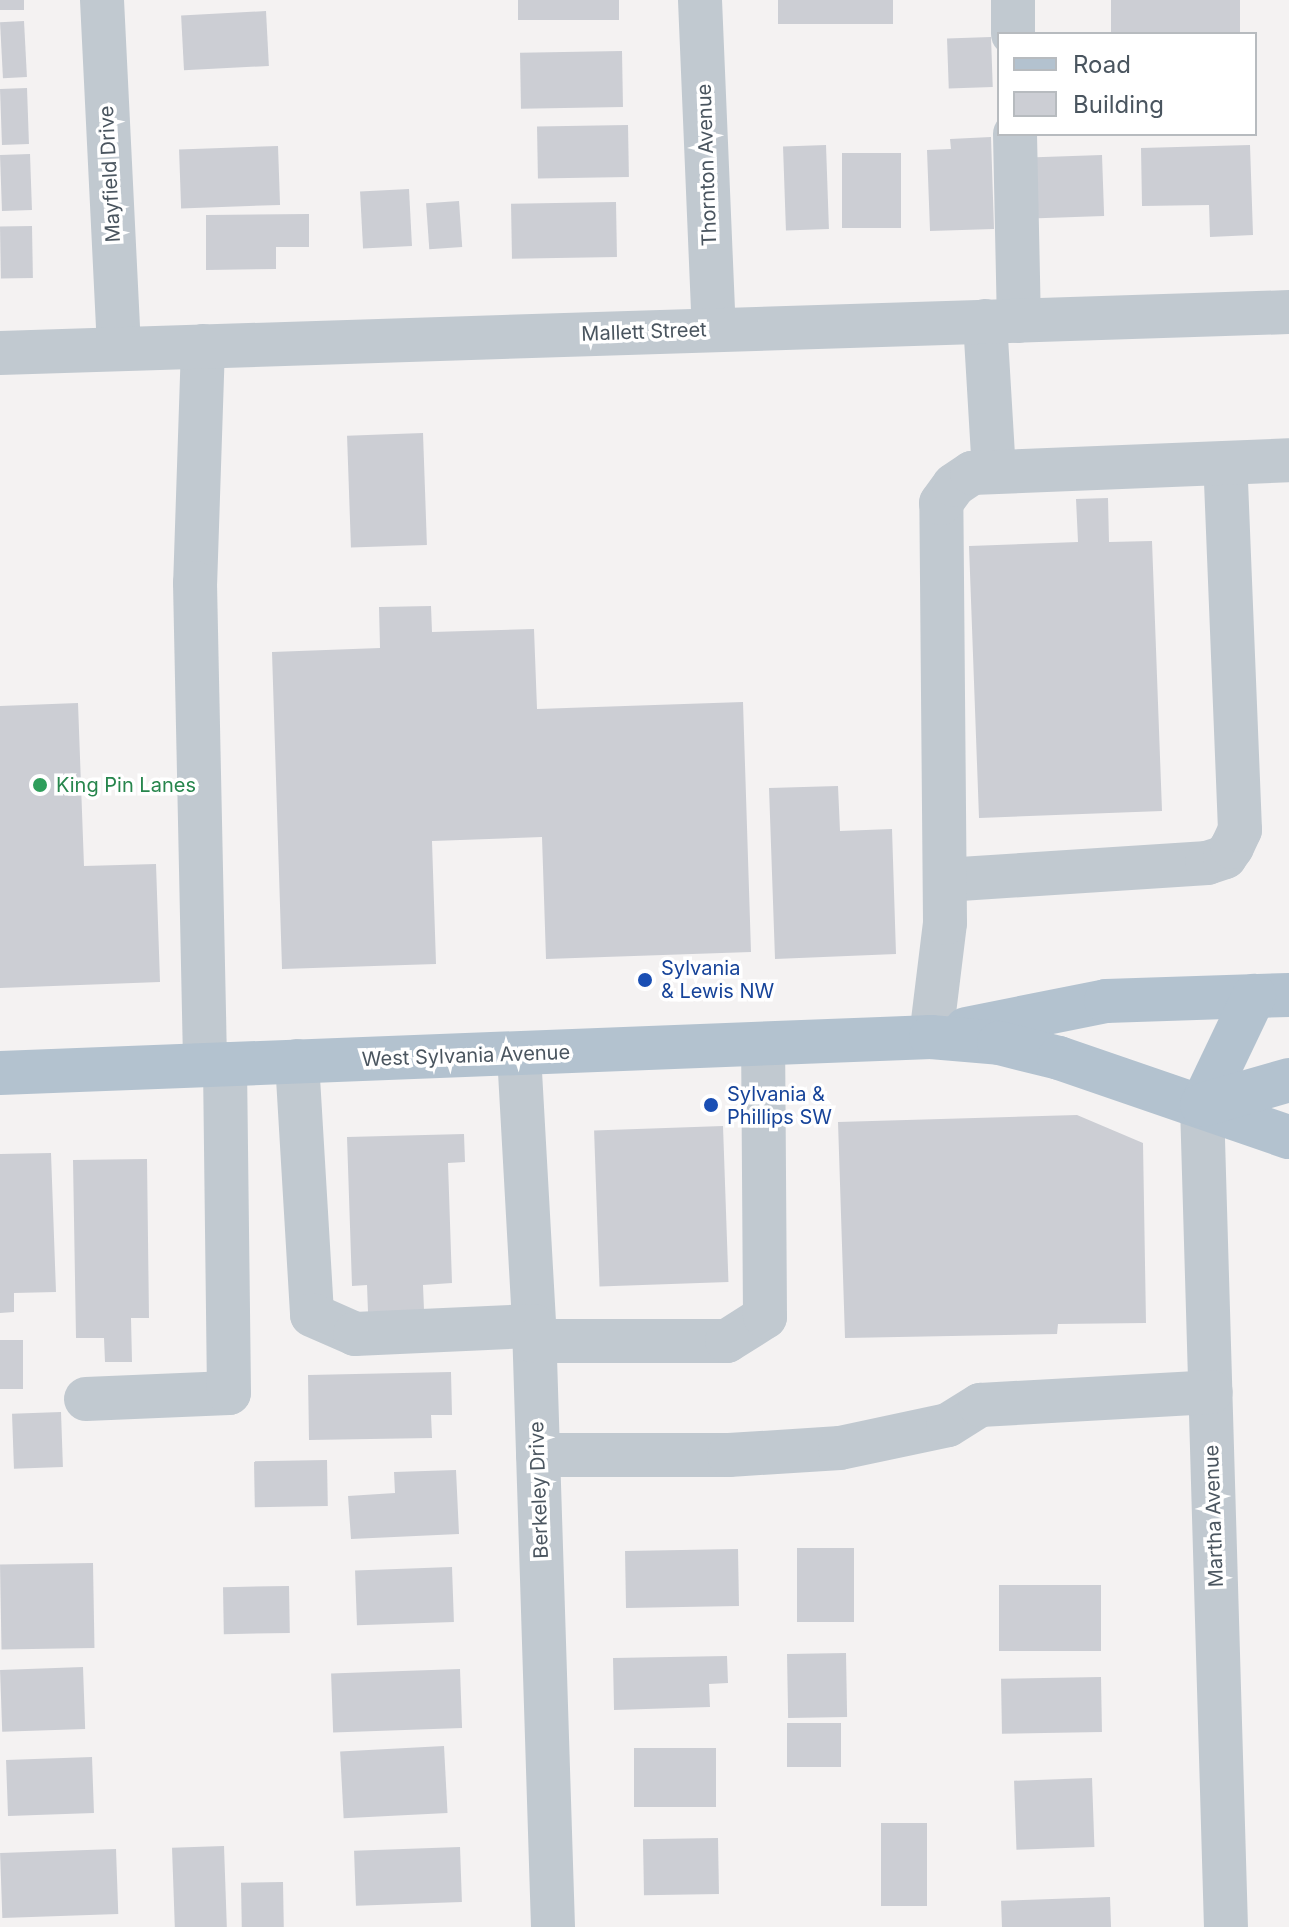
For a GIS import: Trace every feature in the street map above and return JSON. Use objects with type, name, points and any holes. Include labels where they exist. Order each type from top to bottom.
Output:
[{"type":"main road","name":"West Sylvania Avenue","points":[[931,1037],[1106,1001],[1271,996]]},
{"type":"main road","points":[[1202,1105],[1271,996]]},
{"type":"main road","name":"West Sylvania Avenue","points":[[0,1073],[763,1046],[931,1037],[999,1043],[1202,1105],[1289,1137]]},
{"type":"main road","points":[[1202,1105],[1289,1080]]},
{"type":"street","name":"Mayfield Drive","points":[[102,0],[119,349]]},
{"type":"street","name":"Thornton Avenue","points":[[700,0],[714,330]]},
{"type":"street","points":[[1013,0],[1013,32]]},
{"type":"street","points":[[994,472],[1015,136]]},
{"type":"street","name":"Mallett Street","points":[[0,353],[1289,312]]},
{"type":"street","points":[[86,1399],[229,1393],[195,583],[203,346]]},
{"type":"street","points":[[931,1037],[945,923],[941,503],[954,485],[972,473],[1289,460]]},
{"type":"street","points":[[945,880],[1207,863],[1225,857],[1232,847],[1240,830],[1225,463]]},
{"type":"street","points":[[297,1061],[312,1315],[355,1334],[534,1334],[727,1341],[765,1317],[763,1046]]},
{"type":"street","name":"Berkeley Drive","points":[[519,1054],[534,1334],[553,1927]]},
{"type":"street","name":"Martha Avenue","points":[[1202,1105],[1226,1927]]},
{"type":"street","points":[[538,1455],[729,1455],[840,1448],[948,1425],[980,1405],[1211,1392]]},
{"type":"building","points":[[0,0],[24,0],[24,10],[0,10]]},
{"type":"building","points":[[518,0],[619,0],[619,20],[518,20]]},
{"type":"building","points":[[778,0],[893,0],[893,24],[778,24]]},
{"type":"building","points":[[1111,0],[1240,0],[1240,32],[1111,32]]},
{"type":"building","points":[[266,11],[269,66],[184,70],[181,15]]},
{"type":"building","points":[[24,21],[27,77],[3,78],[0,22]]},
{"type":"building","points":[[991,37],[993,87],[949,89],[947,39]]},
{"type":"building","points":[[622,51],[623,107],[521,109],[520,53]]},
{"type":"building","points":[[27,88],[29,144],[2,145],[0,89]]},
{"type":"building","points":[[628,125],[629,177],[538,179],[537,127]]},
{"type":"building","points":[[991,137],[994,229],[930,231],[927,150],[951,149],[950,139]]},
{"type":"building","points":[[826,145],[829,229],[786,230],[783,147]]},
{"type":"building","points":[[1250,145],[1253,235],[1210,237],[1209,205],[1142,206],[1141,148]]},
{"type":"building","points":[[278,146],[280,205],[181,208],[179,149]]},
{"type":"building","points":[[842,153],[901,153],[901,228],[842,228]]},
{"type":"building","points":[[30,154],[32,210],[2,211],[0,155]]},
{"type":"building","points":[[1102,155],[1104,216],[1038,218],[1036,157]]},
{"type":"building","points":[[409,189],[412,246],[363,248],[360,192]]},
{"type":"building","points":[[459,201],[462,247],[429,249],[426,203]]},
{"type":"building","points":[[616,202],[617,257],[512,259],[511,204]]},
{"type":"building","points":[[309,214],[309,247],[276,247],[276,269],[206,270],[206,215]]},
{"type":"building","points":[[32,226],[33,278],[1,279],[0,227]]},
{"type":"building","points":[[423,433],[427,545],[351,548],[347,436]]},
{"type":"building","points":[[1108,498],[1109,542],[1152,541],[1162,811],[979,818],[969,546],[1078,542],[1076,499]]},
{"type":"building","points":[[431,606],[432,632],[534,629],[537,709],[743,702],[751,952],[546,959],[542,837],[432,841],[436,964],[282,969],[272,652],[380,648],[379,607]]},
{"type":"building","name":"King Pin Lanes","points":[[78,703],[84,866],[156,864],[160,982],[0,988],[0,706]]},
{"type":"building","points":[[838,786],[840,831],[892,829],[896,954],[775,959],[769,788]]},
{"type":"building","points":[[1077,1115],[1143,1143],[1146,1323],[1058,1324],[1057,1334],[845,1338],[838,1122]]},
{"type":"building","points":[[723,1126],[728,1282],[600,1286],[594,1131]]},
{"type":"building","points":[[464,1134],[465,1162],[448,1163],[452,1283],[423,1285],[424,1310],[368,1312],[367,1285],[352,1286],[347,1137]]},
{"type":"building","points":[[51,1153],[56,1292],[14,1293],[14,1312],[0,1313],[0,1154]]},
{"type":"building","points":[[147,1159],[149,1318],[131,1318],[132,1362],[105,1362],[104,1338],[76,1338],[73,1160]]},
{"type":"building","points":[[0,1340],[23,1340],[23,1389],[0,1389]]},
{"type":"building","points":[[451,1372],[452,1415],[431,1415],[432,1438],[309,1440],[308,1375]]},
{"type":"building","points":[[61,1412],[63,1467],[14,1469],[12,1414]]},
{"type":"building","points":[[327,1460],[328,1506],[255,1507],[254,1461]]},
{"type":"building","points":[[456,1470],[459,1534],[351,1539],[348,1496],[395,1493],[394,1472]]},
{"type":"building","points":[[797,1548],[854,1548],[854,1622],[797,1622]]},
{"type":"building","points":[[738,1549],[739,1606],[626,1608],[625,1551]]},
{"type":"building","points":[[93,1563],[94,1648],[1,1650],[0,1565]]},
{"type":"building","points":[[452,1567],[454,1622],[357,1625],[355,1570]]},
{"type":"building","points":[[999,1585],[1101,1585],[1101,1651],[999,1651]]},
{"type":"building","points":[[289,1586],[290,1633],[224,1634],[223,1587]]},
{"type":"building","points":[[846,1653],[847,1717],[788,1718],[787,1654]]},
{"type":"building","points":[[727,1656],[728,1683],[709,1684],[710,1707],[614,1710],[613,1658]]},
{"type":"building","points":[[83,1667],[85,1729],[2,1732],[0,1670]]},
{"type":"building","points":[[460,1669],[462,1728],[333,1732],[331,1674]]},
{"type":"building","points":[[1101,1677],[1102,1732],[1002,1734],[1001,1679]]},
{"type":"building","points":[[787,1723],[841,1723],[841,1767],[787,1767]]},
{"type":"building","points":[[444,1746],[448,1813],[344,1818],[340,1751]]},
{"type":"building","points":[[634,1748],[716,1748],[716,1807],[634,1807]]},
{"type":"building","points":[[92,1757],[94,1813],[8,1816],[6,1760]]},
{"type":"building","points":[[1092,1778],[1094,1847],[1016,1850],[1014,1781]]},
{"type":"building","points":[[881,1823],[927,1823],[927,1906],[881,1906]]},
{"type":"building","points":[[718,1838],[719,1894],[644,1895],[643,1839]]},
{"type":"building","points":[[224,1846],[227,1927],[175,1927],[172,1848]]},
{"type":"building","points":[[460,1847],[462,1902],[356,1906],[354,1851]]},
{"type":"building","points":[[116,1849],[118,1914],[2,1918],[0,1853]]},
{"type":"building","points":[[283,1882],[284,1927],[242,1927],[241,1883]]},
{"type":"building","points":[[1110,1897],[1111,1927],[1002,1927],[1001,1901]]},
{"type":"place","name":"King Pin Lanes","points":[[40,785]]},
{"type":"place","name":"Sylvania & Lewis NW","points":[[645,980]]},
{"type":"place","name":"Sylvania & Phillips SW","points":[[711,1105]]}]
